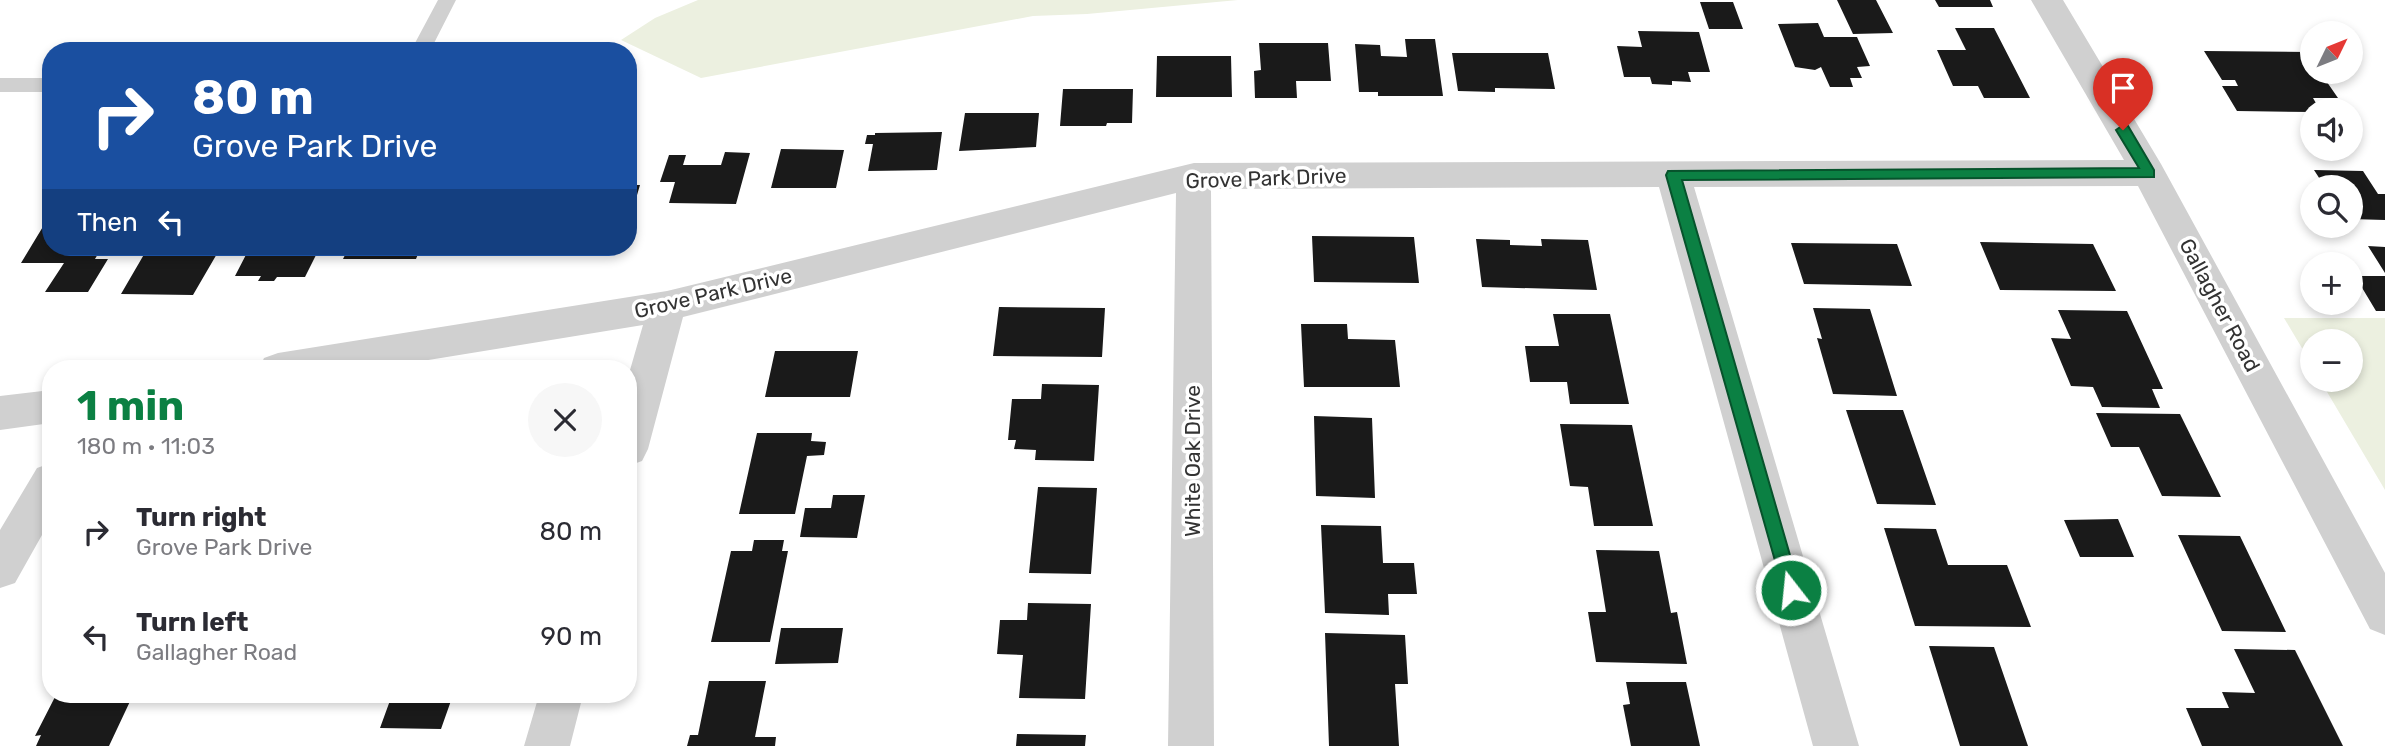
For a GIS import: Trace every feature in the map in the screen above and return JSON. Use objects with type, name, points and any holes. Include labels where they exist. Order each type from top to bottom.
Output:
[{"type":"street","name":"Gallagher Road","points":[[2047,0],[2149,173],[2385,615]]},
{"type":"street","name":"Grove Park Drive","points":[[334,360],[667,306],[1194,176],[2149,173]]},
{"type":"street","points":[[1673,175],[1836,746]]},
{"type":"street","name":"White Oak Drive","points":[[1191,746],[1194,176]]},
{"type":"street","points":[[637,416],[667,306]]},
{"type":"street","points":[[0,413],[42,407]]},
{"type":"street","points":[[0,569],[42,497]]},
{"type":"street","points":[[547,746],[559,703]]},
{"type":"lane","points":[[426,42],[447,0]]},
{"type":"lane","points":[[0,85],[42,85]]},
{"type":"green space","points":[[698,0],[1238,0],[1087,14],[1033,16],[701,78],[637,48],[637,42],[621,40],[655,18]]},
{"type":"green space","points":[[2284,318],[2385,318],[2385,490],[2327,392],[2363,392],[2363,329],[2300,329],[2300,345]]},
{"type":"building","points":[[1837,0],[1876,0],[1893,33],[1853,34]]},
{"type":"building","points":[[1935,0],[1990,0],[1993,7],[1939,7]]},
{"type":"building","points":[[1700,2],[1733,2],[1743,29],[1709,29]]},
{"type":"building","points":[[1818,23],[1824,37],[1857,37],[1870,66],[1857,67],[1862,78],[1850,78],[1853,87],[1830,87],[1821,67],[1815,70],[1795,67],[1778,24]]},
{"type":"building","points":[[1955,28],[1994,28],[2030,98],[1984,98],[1978,86],[1953,86],[1937,50],[1966,50]]},
{"type":"building","points":[[1638,31],[1699,32],[1710,72],[1688,72],[1691,82],[1672,81],[1672,85],[1652,84],[1650,77],[1624,77],[1617,46],[1642,47]]},
{"type":"building","points":[[1405,39],[1435,39],[1443,96],[1378,96],[1378,92],[1359,92],[1355,44],[1380,45],[1381,56],[1407,57]]},
{"type":"building","points":[[1259,43],[1328,43],[1331,81],[1296,81],[1297,98],[1255,98],[1254,71],[1261,70]]},
{"type":"building","points":[[2204,51],[2300,52],[2300,84],[2328,84],[2338,98],[2300,98],[2300,112],[2237,111],[2222,86],[2238,86],[2235,80],[2222,80]]},
{"type":"building","points":[[1452,53],[1548,53],[1555,89],[1495,88],[1495,92],[1458,91]]},
{"type":"building","points":[[1157,56],[1231,56],[1232,97],[1156,97]]},
{"type":"building","points":[[1063,89],[1133,89],[1132,123],[1060,126]]},
{"type":"building","points":[[965,113],[1039,113],[1036,147],[959,151]]},
{"type":"building","points":[[942,132],[937,170],[868,171],[873,144],[865,144],[867,135]]},
{"type":"building","points":[[781,149],[844,150],[836,188],[771,188]]},
{"type":"building","points":[[725,152],[750,153],[736,204],[669,203],[675,182],[660,182],[669,155],[686,155],[683,165],[721,165]]},
{"type":"building","points":[[2314,170],[2363,171],[2378,194],[2385,194],[2385,220],[2363,219],[2363,175],[2317,175]]},
{"type":"building","points":[[42,228],[42,256],[97,256],[95,259],[108,259],[88,292],[45,292],[64,263],[21,263]]},
{"type":"building","points":[[1312,236],[1414,237],[1419,283],[1314,282]]},
{"type":"building","points":[[1476,239],[1510,240],[1510,245],[1542,246],[1541,239],[1588,240],[1597,290],[1482,287]]},
{"type":"building","points":[[1980,242],[2093,244],[2116,291],[2000,290]]},
{"type":"building","points":[[1791,243],[1897,244],[1912,286],[1804,284]]},
{"type":"building","points":[[2368,246],[2385,247],[2385,273]]},
{"type":"building","points":[[143,256],[216,256],[193,295],[121,294]]},
{"type":"building","points":[[245,256],[316,256],[305,277],[277,277],[274,281],[258,281],[261,276],[235,276]]},
{"type":"building","points":[[344,256],[417,256],[416,259],[343,259]]},
{"type":"building","points":[[2363,276],[2385,276],[2385,311],[2376,311],[2363,289]]},
{"type":"building","points":[[999,307],[1105,308],[1102,357],[993,356]]},
{"type":"building","points":[[1813,308],[1870,309],[1897,396],[1833,394],[1817,338],[1822,339]]},
{"type":"building","points":[[2058,310],[2127,311],[2163,389],[2152,389],[2160,408],[2102,407],[2093,387],[2071,386],[2051,338],[2071,339]]},
{"type":"building","points":[[1553,314],[1610,314],[1629,404],[1570,404],[1567,382],[1530,382],[1525,346],[1559,346]]},
{"type":"building","points":[[1301,324],[1347,324],[1348,339],[1395,340],[1400,387],[1304,387]]},
{"type":"building","points":[[775,351],[858,351],[850,397],[765,397]]},
{"type":"building","points":[[1042,384],[1099,385],[1094,461],[1035,460],[1036,450],[1014,449],[1016,440],[1008,440],[1012,399],[1041,399]]},
{"type":"building","points":[[1846,410],[1903,410],[1936,505],[1877,504]]},
{"type":"building","points":[[2096,413],[2180,414],[2221,497],[2162,496],[2139,447],[2111,447]]},
{"type":"building","points":[[1314,416],[1372,418],[1375,498],[1316,496]]},
{"type":"building","points":[[1560,424],[1632,425],[1653,526],[1594,526],[1588,487],[1570,486]]},
{"type":"building","points":[[757,433],[812,433],[811,441],[826,442],[824,455],[807,456],[795,514],[739,514]]},
{"type":"building","points":[[1038,487],[1097,488],[1091,574],[1029,573]]},
{"type":"building","points":[[833,495],[865,495],[857,538],[800,537],[805,508],[831,508]]},
{"type":"building","points":[[2118,519],[2134,557],[2080,557],[2064,520]]},
{"type":"building","points":[[1321,525],[1381,526],[1383,563],[1414,563],[1417,594],[1388,594],[1389,615],[1325,613]]},
{"type":"building","points":[[1884,528],[1936,529],[1948,565],[2007,565],[2031,627],[1915,626]]},
{"type":"building","points":[[2178,535],[2240,536],[2286,632],[2222,631]]},
{"type":"building","points":[[754,540],[784,540],[782,551],[788,551],[770,642],[711,642],[731,551],[752,551]]},
{"type":"building","points":[[1596,550],[1659,551],[1671,613],[1677,612],[1687,664],[1596,662],[1588,612],[1606,612]]},
{"type":"building","points":[[1028,603],[1091,604],[1085,699],[1019,698],[1023,655],[997,654],[1000,620],[1027,620]]},
{"type":"building","points":[[781,628],[843,628],[838,663],[775,664]]},
{"type":"building","points":[[1325,633],[1405,635],[1408,684],[1395,684],[1399,746],[1329,746]]},
{"type":"building","points":[[1929,646],[1994,647],[2028,746],[1960,746]]},
{"type":"building","points":[[2234,649],[2295,650],[2343,746],[2202,746],[2186,708],[2229,708],[2222,692],[2255,693]]},
{"type":"building","points":[[709,681],[766,681],[755,737],[776,737],[775,746],[687,746],[690,735],[698,735]]},
{"type":"building","points":[[1626,682],[1686,682],[1700,746],[1631,746],[1623,705],[1630,704]]},
{"type":"building","points":[[52,703],[129,703],[109,746],[36,746],[41,735],[35,736]]},
{"type":"building","points":[[389,703],[450,703],[441,729],[380,728]]},
{"type":"building","points":[[1017,734],[1086,735],[1085,746],[1016,746]]},
{"type":"route","points":[[1791,590],[1673,175],[2149,173],[2123,130]]}]
